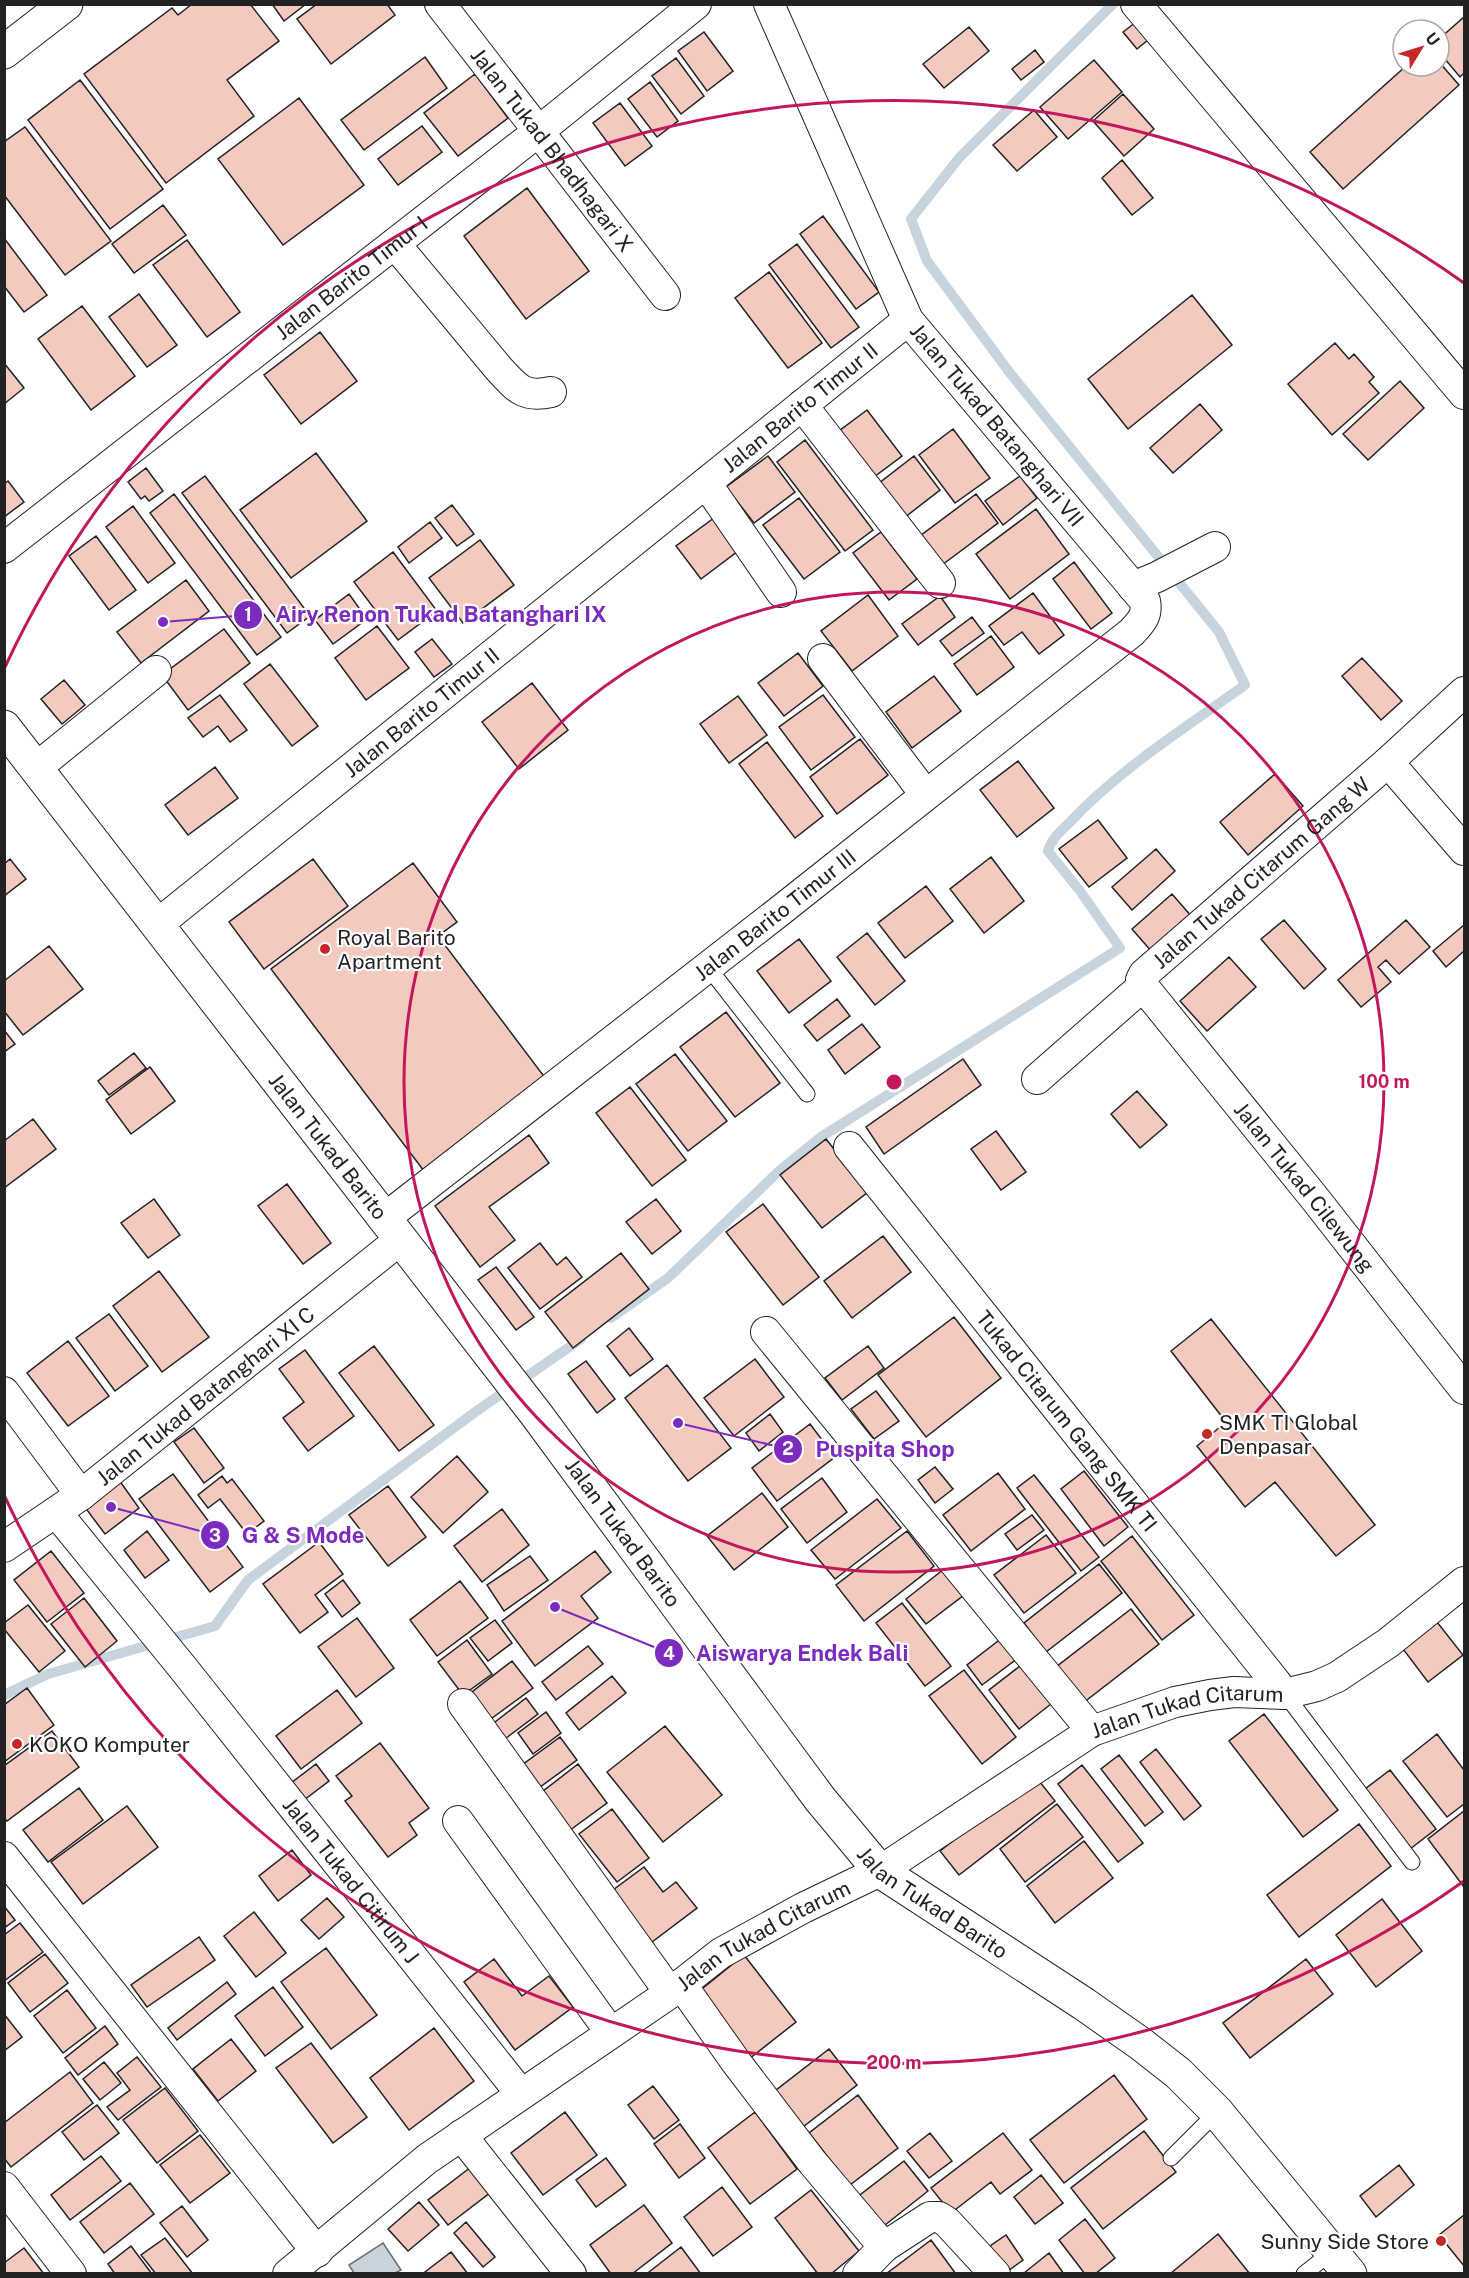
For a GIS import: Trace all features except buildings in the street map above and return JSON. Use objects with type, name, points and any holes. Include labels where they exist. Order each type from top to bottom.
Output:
[{"type":"street","points":[[4,52],[66,4]]},
{"type":"street","name":"Jalan Tukad Bhadhagari X","points":[[440,4],[665,295]]},
{"type":"street","name":"Jalan Barito Timur I","points":[[4,548],[539,131],[696,4]]},
{"type":"street","name":"Jalan Tukad Batanghari VII","points":[[769,4],[908,320],[1145,588]]},
{"type":"street","points":[[1142,12],[1464,394]]},
{"type":"street","points":[[395,244],[498,369],[516,387],[533,396],[551,392]]},
{"type":"street","name":"Jalan Barito Timur II","points":[[158,924],[908,320]]},
{"type":"street","points":[[802,405],[940,583]]},
{"type":"street","points":[[706,483],[781,592]]},
{"type":"street","points":[[1145,588],[1215,547]]},
{"type":"street","name":"Jalan Barito Timur III","points":[[393,1228],[708,967],[1132,632],[1147,611],[1145,588]]},
{"type":"street","points":[[823,659],[925,794]]},
{"type":"street","points":[[36,768],[156,671]]},
{"type":"street","name":"Jalan Tukad Citarum Gang W","points":[[1037,1079],[1143,986],[1141,980],[1144,974],[1388,762],[1464,692]]},
{"type":"street","name":"Jalan Tukad Barito","points":[[4,727],[510,1380],[820,1799],[880,1871],[1142,2044],[1178,2073],[1217,2112],[1342,2262]]},
{"type":"street","points":[[1388,762],[1464,850]]},
{"type":"street","name":"Jalan Tukad Cilewung","points":[[1143,986],[1316,1200],[1464,1389]]},
{"type":"street","name":"Tukad Citarum Gang SMK TI","points":[[849,1147],[1285,1694]]},
{"type":"street","name":"Jalan Tukad Batanghari XI C","points":[[4,1547],[81,1495],[393,1228]]},
{"type":"street","points":[[766,1332],[1092,1731]]},
{"type":"street","points":[[4,1392],[81,1495]]},
{"type":"street","name":"Jalan Tukad Citirum J","points":[[56,1512],[183,1668],[521,2094]]},
{"type":"street","name":"Jalan Tukad Citarum","points":[[288,2274],[427,2159],[611,2033],[721,1953],[803,1908],[880,1871],[1092,1731],[1175,1702],[1210,1695],[1234,1692],[1285,1694],[1317,1686],[1337,1677],[1388,1643],[1464,1582]]},
{"type":"street","points":[[463,1704],[675,1988],[736,2061],[813,2163],[884,2247]]},
{"type":"street","points":[[458,1821],[611,2033]]},
{"type":"street","points":[[4,1857],[317,2252]]},
{"type":"street","points":[[461,2135],[571,2274]]},
{"type":"street","points":[[4,2187],[71,2274]]},
{"type":"street","points":[[858,2274],[884,2247],[930,2217],[939,2217],[947,2222],[995,2274]]},
{"type":"lane","points":[[708,967],[807,1094]]},
{"type":"lane","points":[[1285,1694],[1412,1862]]},
{"type":"lane","points":[[1171,2158],[1217,2112]]},
{"type":"lane","points":[[1304,2274],[1342,2262]]},
{"type":"shaded area","points":[[383,2243],[401,2270],[395,2273],[354,2273],[349,2265]]},
{"type":"waterway","points":[[611,1318],[668,1278],[779,1171],[821,1137],[1120,948],[1080,891],[1048,851],[1049,847],[1060,832],[1110,784],[1154,749],[1245,685],[1219,632],[1010,373],[927,261],[911,219],[959,158],[1113,4]]},
{"type":"waterway","points":[[4,1695],[48,1674],[215,1626],[248,1580],[478,1410],[581,1339]]},
{"type":"place","name":"Airy Renon Tukad Batanghari IX","points":[[163,622]]},
{"type":"place","name":"Royal Barito Apartment","points":[[325,949]]},
{"type":"place","name":"Puspita Shop","points":[[678,1423]]},
{"type":"place","name":"SMK TI Global Denpasar","points":[[1207,1434]]},
{"type":"place","name":"G & S Mode","points":[[111,1507]]},
{"type":"place","name":"Aiswarya Endek Bali","points":[[555,1607]]},
{"type":"place","name":"KOKO Komputer","points":[[17,1744]]},
{"type":"place","name":"Sunny Side Store","points":[[1441,2241]]}]
